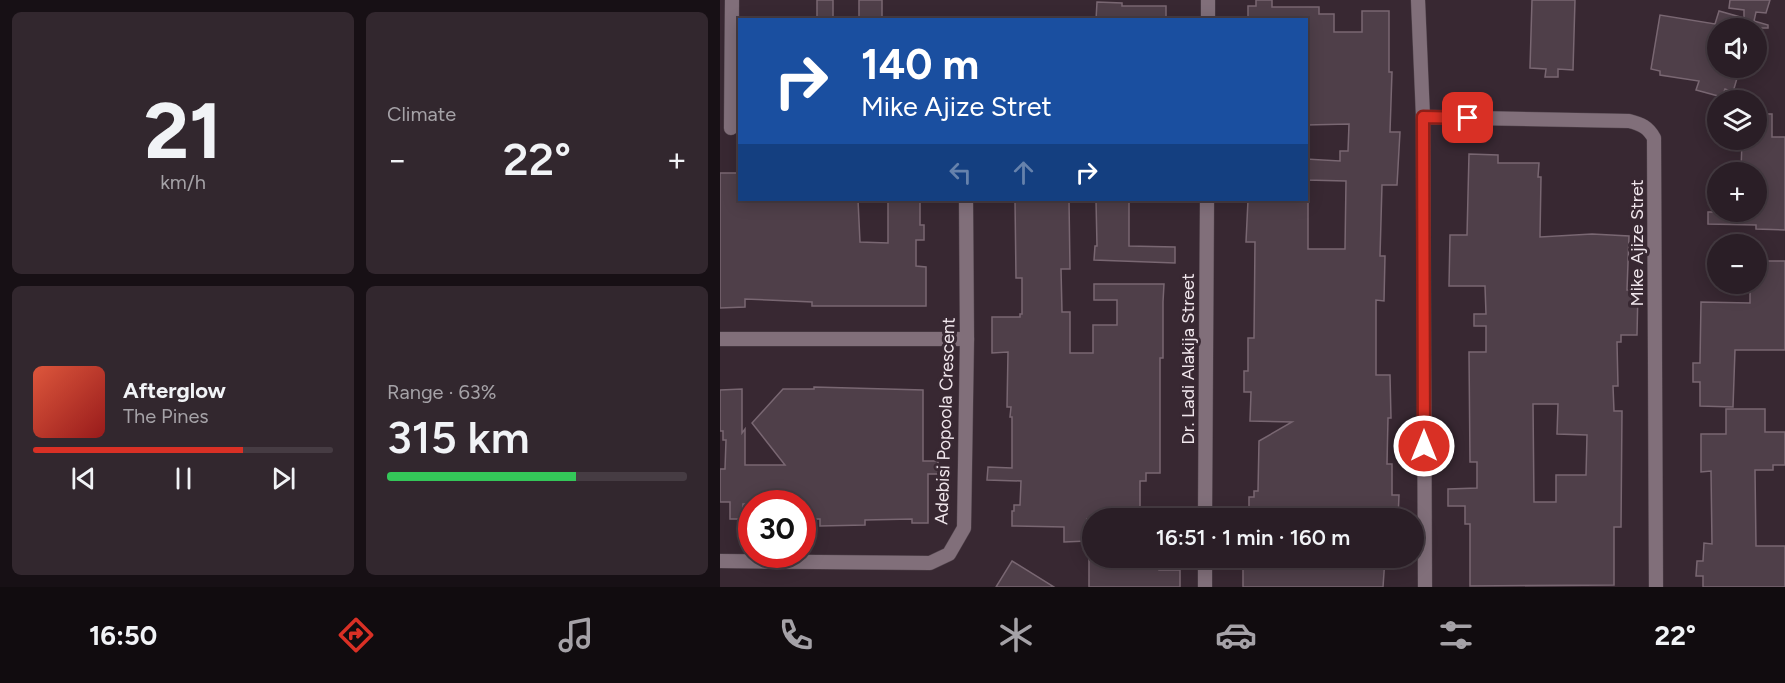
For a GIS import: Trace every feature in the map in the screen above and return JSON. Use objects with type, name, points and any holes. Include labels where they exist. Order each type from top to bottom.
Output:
[{"type":"street","points":[[730,128],[732,0]]},
{"type":"street","points":[[1208,0],[1208,18]]},
{"type":"street","points":[[1418,0],[1423,117],[1425,587]]},
{"type":"street","name":"Mike Ajize Stret","points":[[1423,117],[1629,121],[1640,123],[1649,129],[1654,138],[1656,587]]},
{"type":"street","name":"Adebisi Popoola Crescent","points":[[720,561],[930,563],[949,554],[964,528],[967,339],[966,201]]},
{"type":"street","name":"Dr. Ladi Alakija Street","points":[[1205,508],[1207,201]]},
{"type":"street","points":[[720,339],[967,339]]},
{"type":"street","points":[[1205,568],[1205,587]]},
{"type":"building","points":[[817,0],[833,0],[833,18],[817,18]]},
{"type":"building","points":[[859,0],[882,0],[882,18],[859,18]]},
{"type":"building","points":[[1256,0],[1272,0],[1272,7],[1319,7],[1319,14],[1334,14],[1334,32],[1362,32],[1362,11],[1389,11],[1389,72],[1392,72],[1390,132],[1400,132],[1397,185],[1382,185],[1380,256],[1385,256],[1384,301],[1376,300],[1376,375],[1390,375],[1391,418],[1388,418],[1387,464],[1392,464],[1392,495],[1399,495],[1398,508],[1249,508],[1249,497],[1254,497],[1254,491],[1258,491],[1259,441],[1292,422],[1250,421],[1251,392],[1244,392],[1244,371],[1248,371],[1248,338],[1254,338],[1255,242],[1246,242],[1248,201],[1308,201],[1308,249],[1345,249],[1346,181],[1308,180],[1308,159],[1340,161],[1340,151],[1348,151],[1349,124],[1308,125],[1308,18],[1248,18],[1248,6],[1256,6]]},
{"type":"building","points":[[1532,0],[1575,0],[1573,70],[1558,69],[1558,77],[1545,77],[1546,69],[1530,68]]},
{"type":"building","points":[[1730,0],[1770,0],[1766,13],[1756,12],[1755,18],[1744,18],[1744,10],[1729,8]]},
{"type":"building","points":[[1097,2],[1122,3],[1122,6],[1166,6],[1166,18],[1096,18]]},
{"type":"building","points":[[1719,11],[1744,18],[1717,18]]},
{"type":"building","points":[[1660,15],[1707,23],[1707,78],[1737,78],[1734,90],[1707,90],[1707,93],[1696,90],[1699,81],[1660,75],[1660,71],[1651,69]]},
{"type":"building","points":[[1767,114],[1772,114],[1772,137],[1785,137],[1785,230],[1756,229],[1756,225],[1708,224],[1708,222],[1767,222],[1767,162],[1741,162],[1742,150],[1767,150]]},
{"type":"building","points":[[1469,154],[1498,155],[1498,163],[1539,163],[1538,177],[1541,177],[1540,237],[1592,234],[1629,236],[1627,290],[1638,290],[1637,335],[1621,335],[1621,342],[1617,342],[1618,386],[1613,386],[1614,411],[1622,411],[1621,527],[1614,527],[1614,585],[1470,586],[1470,524],[1465,524],[1465,506],[1448,506],[1448,489],[1477,488],[1477,462],[1470,462],[1469,352],[1486,352],[1486,326],[1474,326],[1474,314],[1486,314],[1485,286],[1449,286],[1450,235],[1467,235]],"holes":[[[1533,404],[1558,404],[1557,434],[1587,435],[1586,475],[1556,475],[1556,502],[1534,502]]]},
{"type":"building","points":[[720,173],[738,173],[738,201],[858,201],[860,242],[888,243],[888,201],[920,201],[920,225],[924,225],[924,240],[916,240],[916,266],[926,267],[926,306],[812,306],[812,302],[745,299],[745,307],[720,308]]},
{"type":"building","points":[[1015,201],[1069,201],[1070,269],[1061,269],[1062,312],[1070,312],[1070,353],[1093,353],[1093,325],[1117,325],[1117,300],[1094,300],[1094,284],[1164,284],[1163,358],[1160,358],[1160,473],[1146,473],[1146,481],[1140,481],[1140,508],[1082,508],[1082,541],[1064,542],[1064,527],[1012,526],[1014,505],[1020,505],[1021,481],[987,480],[988,467],[1012,468],[1012,417],[1010,417],[1011,407],[1007,407],[1008,352],[992,353],[992,317],[1020,317],[1022,314],[1022,278],[1016,278]]},
{"type":"building","points":[[1096,201],[1129,201],[1129,246],[1175,247],[1175,263],[1094,260],[1095,246],[1097,246]]},
{"type":"building","points":[[1767,261],[1785,261],[1785,350],[1735,350],[1733,407],[1700,406],[1700,382],[1693,382],[1693,363],[1700,363],[1701,302],[1750,303],[1750,294],[1767,294]]},
{"type":"building","points":[[814,387],[923,390],[923,461],[938,461],[938,474],[928,474],[928,523],[912,523],[912,519],[865,520],[865,525],[820,526],[820,519],[816,519],[816,490],[738,490],[738,519],[730,519],[730,502],[720,502],[720,469],[725,469],[726,440],[723,440],[723,431],[720,431],[720,390],[742,389],[745,465],[785,465],[752,423],[783,389],[814,389]]},
{"type":"building","points":[[1726,409],[1765,409],[1765,432],[1785,432],[1785,465],[1773,465],[1773,470],[1755,470],[1756,546],[1785,546],[1785,587],[1703,587],[1703,576],[1696,576],[1697,561],[1703,561],[1704,543],[1712,544],[1711,471],[1701,472],[1701,434],[1726,434]]},
{"type":"building","points":[[1012,561],[1054,587],[996,587]]},
{"type":"building","points":[[1089,568],[1180,570],[1180,587],[1089,587]]},
{"type":"building","points":[[1243,568],[1384,568],[1383,587],[1243,587]]},
{"type":"route","points":[[1424,446],[1423,117],[1468,118]]}]
